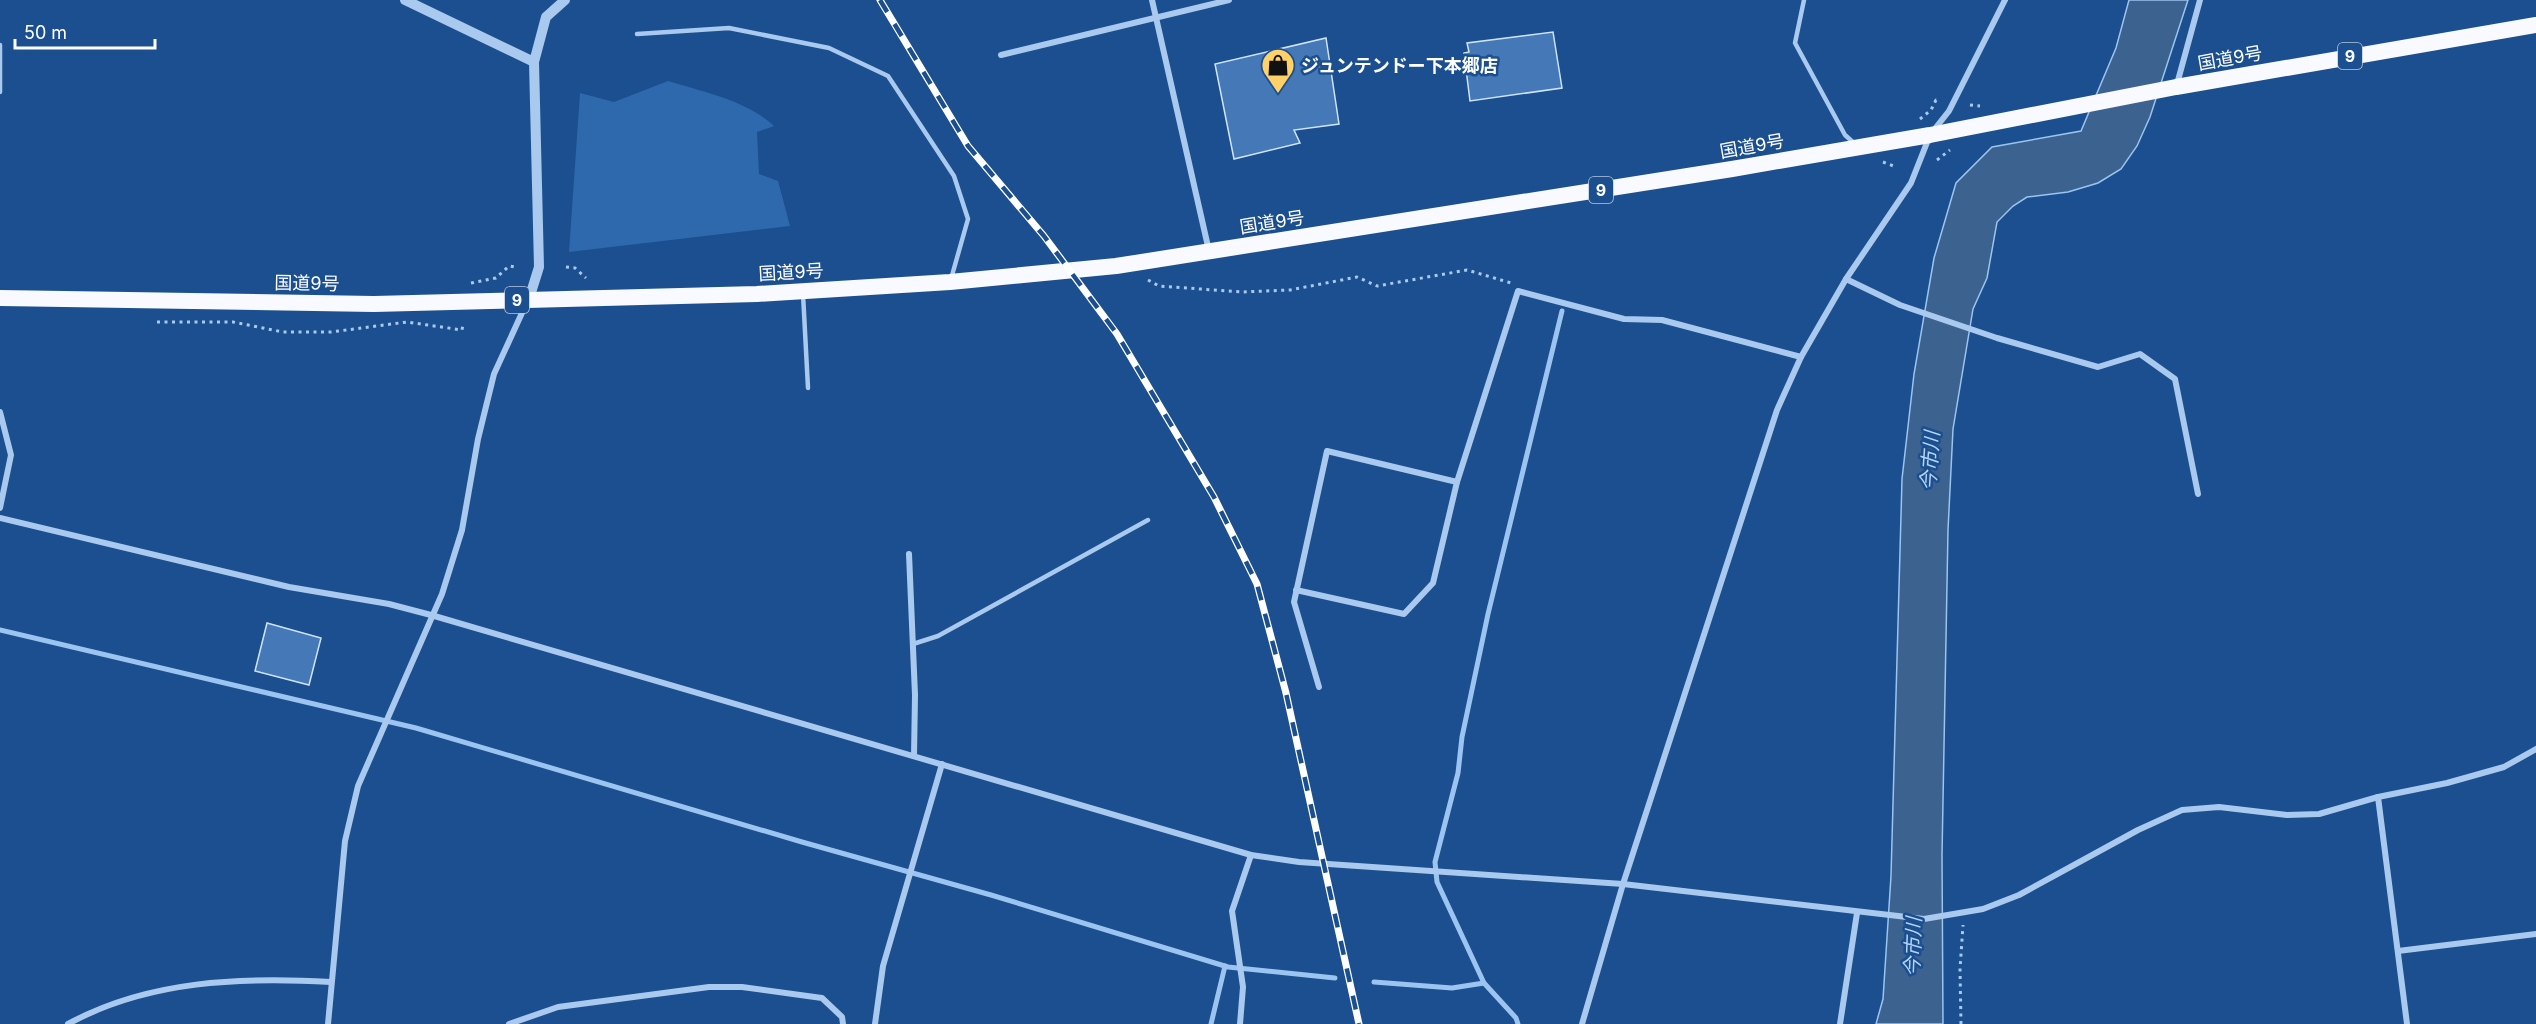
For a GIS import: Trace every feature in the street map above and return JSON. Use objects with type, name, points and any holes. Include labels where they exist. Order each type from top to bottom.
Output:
[{"type":"highway","name":"国道9号","points":[[0,298],[374,304],[803,291],[950,282],[1116,266],[1930,135],[2170,88],[2536,25]]},
{"type":"street","points":[[405,0],[534,62]]},
{"type":"street","points":[[328,1024],[345,841],[358,786],[442,594],[462,530],[478,439],[494,374],[529,299],[539,267],[534,62],[546,17],[566,0]]},
{"type":"street","points":[[1152,0],[1210,252]]},
{"type":"street","points":[[1001,55],[1229,0]]},
{"type":"street","points":[[1582,1024],[1623,884],[1778,410],[1801,357],[1846,279],[1911,183],[1930,135],[1950,111],[2005,0]]},
{"type":"street","points":[[2170,88],[2200,0]]},
{"type":"street","points":[[1846,279],[1871,293],[1908,308],[2098,367],[2140,354],[2175,379],[2198,494]]},
{"type":"street","points":[[1296,590],[1404,614],[1433,583],[1457,482],[1518,291],[1624,319],[1662,320],[1801,357]]},
{"type":"street","points":[[0,412],[11,455],[0,508]]},
{"type":"street","points":[[1319,687],[1294,602],[1328,451],[1457,482]]},
{"type":"street","points":[[0,518],[290,586],[389,604],[432,615],[1251,855],[1299,862],[1623,884],[1876,915],[1924,919],[1962,914],[2019,895],[2138,830],[2182,810],[2220,807],[2287,815],[2319,814],[2378,797],[2447,783],[2504,767],[2536,749]]},
{"type":"street","points":[[909,554],[914,756]]},
{"type":"street","points":[[874,1024],[883,966],[942,764]]},
{"type":"street","points":[[2378,797],[2407,1024]]},
{"type":"street","points":[[1240,1024],[1243,987],[1232,911],[1251,855]]},
{"type":"street","points":[[1840,1024],[1857,913]]},
{"type":"street","points":[[2398,951],[2536,934]]},
{"type":"street","points":[[68,1024],[84,1015],[137,996],[195,984],[274,979],[331,982]]},
{"type":"street","points":[[509,1024],[558,1007],[708,987],[742,987],[822,998],[842,1017],[843,1024]]},
{"type":"lane","points":[[1804,0],[1795,43],[1845,135],[1859,147]]},
{"type":"lane","points":[[637,34],[729,28],[829,48],[888,76],[954,176],[968,219],[950,282]]},
{"type":"lane","points":[[0,45],[0,92]]},
{"type":"lane","points":[[803,291],[808,388]]},
{"type":"lane","points":[[913,644],[938,636],[1148,520]]},
{"type":"path","points":[[1919,119],[1931,110],[1936,100],[1941,101]]},
{"type":"path","points":[[1883,162],[1896,166]]},
{"type":"path","points":[[465,284],[496,278],[509,266],[515,267]]},
{"type":"path","points":[[566,267],[575,268],[586,278],[596,280]]},
{"type":"path","points":[[1145,278],[1159,286],[1242,292],[1290,290],[1357,277],[1377,286],[1467,270],[1509,281],[1518,291]]},
{"type":"path","points":[[584,284],[586,278]]},
{"type":"path","points":[[158,322],[233,322],[283,332],[331,332],[406,322],[462,330],[464,324]]},
{"type":"path","points":[[1961,1024],[1962,914]]},
{"type":"shaded area","points":[[668,81],[737,103],[763,117],[774,126],[757,132],[759,174],[778,181],[790,226],[569,252],[580,93],[614,102]]},
{"type":"water","name":"今市川","points":[[2129,0],[2188,0],[2150,117],[2137,146],[2121,169],[2098,183],[2068,192],[2027,197],[2013,206],[1997,222],[1987,278],[1973,309],[1953,429],[1948,530],[1942,855],[1943,1024],[1876,1024],[1883,999],[1891,876],[1902,479],[1914,374],[1934,258],[1956,183],[1992,147],[2081,131],[2116,48]]},
{"type":"building","points":[[1553,32],[1562,88],[1470,101],[1464,53],[1469,52],[1467,43]]},
{"type":"building","name":"ジュンテンドー下本郷店","points":[[1326,38],[1339,124],[1294,130],[1300,143],[1234,159],[1215,64]]},
{"type":"building","points":[[267,623],[321,638],[309,685],[255,671]]},
{"type":"waterway","points":[[1518,1024],[1516,1018],[1484,983],[1437,882],[1435,862],[1458,773],[1462,737],[1488,614],[1562,311]]},
{"type":"waterway","points":[[0,630],[416,728],[802,842],[991,895],[1228,967],[1335,978]]},
{"type":"waterway","points":[[1211,1024],[1225,966]]},
{"type":"waterway","points":[[1374,982],[1452,988],[1484,983]]},
{"type":"railway","points":[[880,0],[968,146],[1044,236],[1117,334],[1214,497],[1257,584],[1286,693],[1359,1024]]},
{"type":"place","name":"ジュンテンドー下本郷店","points":[[1278,94]]}]
